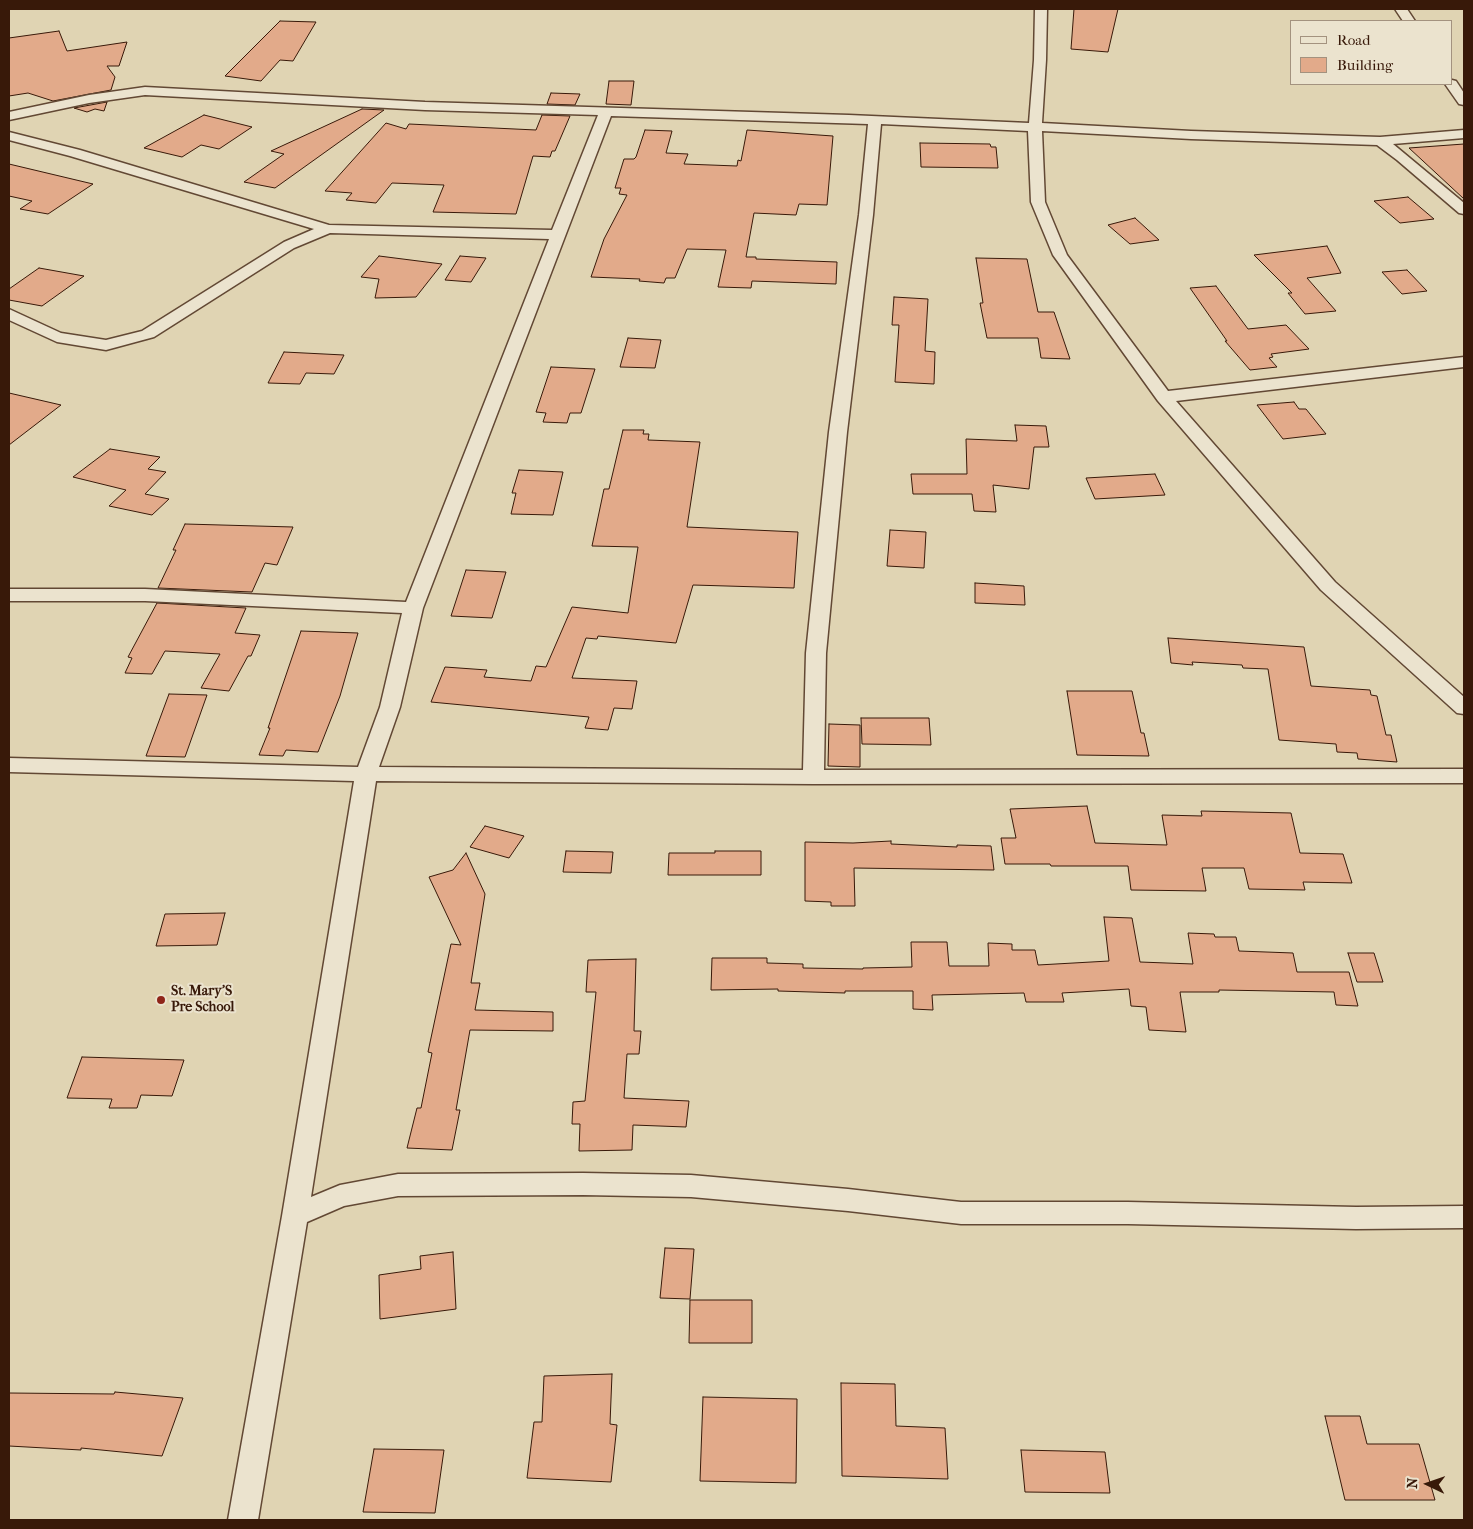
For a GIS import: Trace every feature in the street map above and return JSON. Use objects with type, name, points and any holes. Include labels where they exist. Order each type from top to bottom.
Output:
[{"type":"street","points":[[1041,9],[1040,60],[1035,127],[1038,202],[1060,255],[1164,397],[1328,586],[1464,708]]},
{"type":"street","points":[[1401,9],[1408,20]]},
{"type":"street","points":[[1452,85],[1464,101]]},
{"type":"street","points":[[9,116],[89,99],[145,91],[425,106],[875,120],[1191,135],[1380,141],[1464,134]]},
{"type":"street","points":[[243,1520],[295,1216],[366,774],[390,707],[413,608],[606,112]]},
{"type":"street","points":[[813,777],[816,653],[838,432],[866,215],[875,120]]},
{"type":"street","points":[[9,136],[84,156],[328,229],[558,235]]},
{"type":"street","points":[[1380,141],[1402,157],[1464,210]]},
{"type":"street","points":[[9,314],[57,337],[106,345],[148,334],[289,245],[328,229]]},
{"type":"street","points":[[1164,397],[1464,362]]},
{"type":"street","points":[[9,594],[145,595],[413,608]]},
{"type":"street","points":[[9,765],[366,774],[813,777],[1464,776]]},
{"type":"street","points":[[295,1216],[340,1196],[398,1185],[583,1184],[701,1187],[848,1200],[961,1213],[1128,1213],[1356,1218],[1464,1217]]},
{"type":"building","points":[[1074,9],[1118,9],[1108,52],[1071,49]]},
{"type":"building","points":[[280,21],[316,22],[293,61],[280,60],[261,81],[225,76]]},
{"type":"building","points":[[59,31],[67,51],[127,42],[119,66],[107,66],[115,77],[111,90],[53,101],[28,93],[9,96],[9,38]]},
{"type":"building","points":[[609,81],[634,81],[631,105],[606,104]]},
{"type":"building","points":[[551,93],[580,94],[575,105],[547,104]]},
{"type":"building","points":[[107,102],[104,111],[95,109],[87,112],[74,108]]},
{"type":"building","points":[[362,109],[384,110],[275,188],[244,182],[284,154],[271,151]]},
{"type":"building","points":[[204,115],[252,127],[219,149],[201,145],[182,157],[144,148]]},
{"type":"building","points":[[542,115],[570,116],[555,151],[552,151],[550,157],[533,156],[516,214],[433,212],[444,185],[392,183],[376,203],[346,200],[352,193],[325,191],[386,123],[406,129],[409,124],[536,130]]},
{"type":"building","points":[[645,130],[672,131],[666,153],[688,154],[684,164],[737,166],[738,160],[741,161],[747,130],[833,136],[827,205],[799,204],[796,215],[754,213],[746,257],[837,262],[836,284],[752,281],[751,288],[718,287],[726,250],[687,249],[675,278],[666,278],[664,283],[639,281],[640,279],[591,277],[604,239],[627,195],[619,194],[621,188],[615,188],[624,159],[634,159],[636,157]]},
{"type":"building","points":[[920,143],[990,144],[991,147],[996,147],[998,168],[921,167]]},
{"type":"building","points":[[1464,144],[1464,199],[1409,148]]},
{"type":"building","points":[[9,164],[93,184],[48,214],[20,209],[32,201],[9,196]]},
{"type":"building","points":[[1408,197],[1434,219],[1400,223],[1374,201]]},
{"type":"building","points":[[1135,218],[1159,240],[1130,244],[1108,225]]},
{"type":"building","points":[[1327,246],[1341,273],[1307,278],[1336,311],[1305,314],[1288,293],[1292,293],[1254,255]]},
{"type":"building","points":[[379,256],[442,264],[416,297],[375,298],[379,279],[361,277]]},
{"type":"building","points":[[460,256],[486,258],[471,282],[445,280]]},
{"type":"building","points":[[976,258],[1027,259],[1038,312],[1054,312],[1070,359],[1041,358],[1038,338],[987,338],[980,303],[983,303]]},
{"type":"building","points":[[39,268],[84,276],[42,306],[9,300],[9,289]]},
{"type":"building","points":[[1407,270],[1427,291],[1402,294],[1382,272]]},
{"type":"building","points":[[1216,286],[1248,329],[1286,325],[1309,349],[1271,354],[1273,357],[1269,358],[1277,367],[1250,370],[1225,341],[1227,341],[1190,288]]},
{"type":"building","points":[[894,297],[928,299],[925,351],[935,352],[934,384],[895,382],[899,325],[892,325]]},
{"type":"building","points":[[628,338],[661,340],[655,368],[620,367]]},
{"type":"building","points":[[284,352],[344,355],[334,374],[306,373],[300,384],[268,383]]},
{"type":"building","points":[[551,367],[595,369],[581,413],[570,413],[567,423],[543,422],[546,413],[536,412]]},
{"type":"building","points":[[9,393],[61,405],[9,445]]},
{"type":"building","points":[[1294,402],[1299,409],[1306,409],[1326,434],[1283,439],[1257,405]]},
{"type":"building","points":[[1015,425],[1046,426],[1049,447],[1034,447],[1029,489],[993,485],[996,512],[974,511],[972,494],[913,494],[911,474],[967,474],[966,439],[1017,441]]},
{"type":"building","points":[[623,430],[644,430],[643,434],[649,434],[648,440],[700,442],[687,527],[798,532],[794,588],[693,585],[676,643],[598,636],[597,639],[586,638],[572,678],[637,681],[632,709],[614,708],[608,730],[585,728],[589,717],[431,702],[445,667],[487,670],[484,677],[531,681],[536,666],[546,667],[572,607],[628,613],[638,547],[592,546],[604,489],[609,489]]},
{"type":"building","points":[[110,449],[160,457],[148,469],[166,472],[145,494],[169,499],[152,515],[109,506],[126,490],[73,477]]},
{"type":"building","points":[[519,470],[563,472],[553,515],[511,514],[516,493],[512,493]]},
{"type":"building","points":[[1155,474],[1165,495],[1095,499],[1086,478]]},
{"type":"building","points":[[185,524],[293,527],[277,565],[265,563],[252,592],[158,588],[176,550],[173,550]]},
{"type":"building","points":[[890,530],[926,532],[924,568],[887,566]]},
{"type":"building","points":[[466,570],[506,572],[492,618],[451,616]]},
{"type":"building","points":[[975,583],[1024,586],[1025,605],[975,603]]},
{"type":"building","points":[[157,603],[246,608],[235,633],[260,635],[251,656],[248,656],[229,691],[201,688],[220,654],[165,651],[152,674],[125,673],[132,658],[128,657]]},
{"type":"building","points":[[301,631],[358,633],[340,696],[318,752],[286,750],[283,756],[259,755],[270,728],[268,728]]},
{"type":"building","points":[[1168,638],[1304,647],[1311,686],[1370,690],[1371,695],[1377,696],[1386,735],[1391,735],[1397,762],[1358,759],[1357,753],[1337,752],[1336,744],[1279,740],[1268,669],[1243,668],[1242,665],[1192,662],[1193,665],[1171,663]]},
{"type":"building","points":[[1067,691],[1132,691],[1141,733],[1144,733],[1149,756],[1077,755]]},
{"type":"building","points":[[169,694],[207,695],[185,757],[146,756]]},
{"type":"building","points":[[861,718],[929,718],[931,745],[862,744]]},
{"type":"building","points":[[829,724],[860,725],[860,767],[828,766]]},
{"type":"building","points":[[1087,806],[1095,843],[1167,845],[1162,815],[1202,816],[1201,811],[1291,813],[1300,853],[1343,854],[1352,883],[1303,882],[1305,890],[1249,889],[1244,868],[1202,868],[1206,891],[1131,890],[1128,866],[1005,864],[1001,838],[1016,838],[1010,809]]},
{"type":"building","points":[[485,826],[524,836],[509,858],[470,847]]},
{"type":"building","points":[[891,841],[891,844],[957,847],[957,845],[991,846],[994,870],[854,868],[855,906],[831,906],[831,902],[805,901],[805,842],[853,843]]},
{"type":"building","points":[[566,851],[613,852],[611,873],[563,872]]},
{"type":"building","points":[[715,851],[761,851],[761,875],[668,875],[669,853],[715,853]]},
{"type":"building","points":[[466,853],[485,894],[471,983],[480,983],[475,1010],[553,1012],[553,1031],[470,1030],[456,1110],[460,1110],[452,1150],[407,1148],[417,1108],[421,1108],[432,1053],[428,1052],[451,944],[461,945],[429,877],[453,870]]},
{"type":"building","points":[[225,913],[217,945],[156,946],[165,914]]},
{"type":"building","points":[[1104,917],[1132,918],[1140,962],[1193,964],[1188,933],[1214,934],[1215,937],[1236,937],[1239,951],[1293,953],[1297,972],[1349,972],[1358,1006],[1336,1005],[1334,992],[1219,990],[1219,992],[1180,992],[1186,1032],[1149,1030],[1146,1007],[1131,1006],[1129,989],[1062,993],[1064,1002],[1026,1002],[1024,993],[932,995],[933,1010],[913,1009],[913,991],[845,991],[845,993],[778,991],[778,989],[711,990],[712,958],[767,958],[767,963],[803,964],[803,968],[863,969],[912,967],[911,942],[947,942],[949,966],[989,966],[988,943],[1012,944],[1012,950],[1035,950],[1038,965],[1109,961]]},
{"type":"building","points":[[1348,953],[1374,953],[1383,982],[1357,982]]},
{"type":"building","points":[[636,959],[634,1031],[641,1031],[639,1054],[627,1054],[624,1098],[689,1101],[686,1127],[633,1125],[632,1150],[579,1151],[580,1124],[572,1124],[573,1102],[585,1101],[596,992],[586,992],[588,960]]},
{"type":"building","points":[[82,1057],[184,1060],[172,1096],[141,1095],[137,1108],[109,1108],[112,1099],[67,1098]]},
{"type":"building","points":[[665,1248],[694,1249],[690,1299],[660,1298]]},
{"type":"building","points":[[453,1252],[456,1309],[380,1319],[379,1275],[421,1269],[420,1256]]},
{"type":"building","points":[[690,1300],[752,1300],[752,1343],[689,1343]]},
{"type":"building","points":[[612,1374],[610,1424],[617,1425],[611,1482],[527,1478],[534,1422],[542,1422],[544,1376]]},
{"type":"building","points":[[841,1383],[895,1384],[896,1426],[945,1428],[948,1479],[842,1476]]},
{"type":"building","points":[[115,1392],[183,1398],[162,1456],[81,1448],[81,1450],[9,1446],[9,1393],[114,1394]]},
{"type":"building","points":[[703,1397],[797,1399],[796,1483],[700,1481]]},
{"type":"building","points":[[1325,1416],[1360,1416],[1367,1444],[1419,1444],[1435,1500],[1345,1500]]},
{"type":"building","points":[[374,1449],[444,1450],[435,1513],[363,1512]]},
{"type":"building","points":[[1021,1450],[1105,1452],[1110,1493],[1025,1492]]},
{"type":"place","name":"St. Mary'S Pre School","points":[[161,1000]]}]
